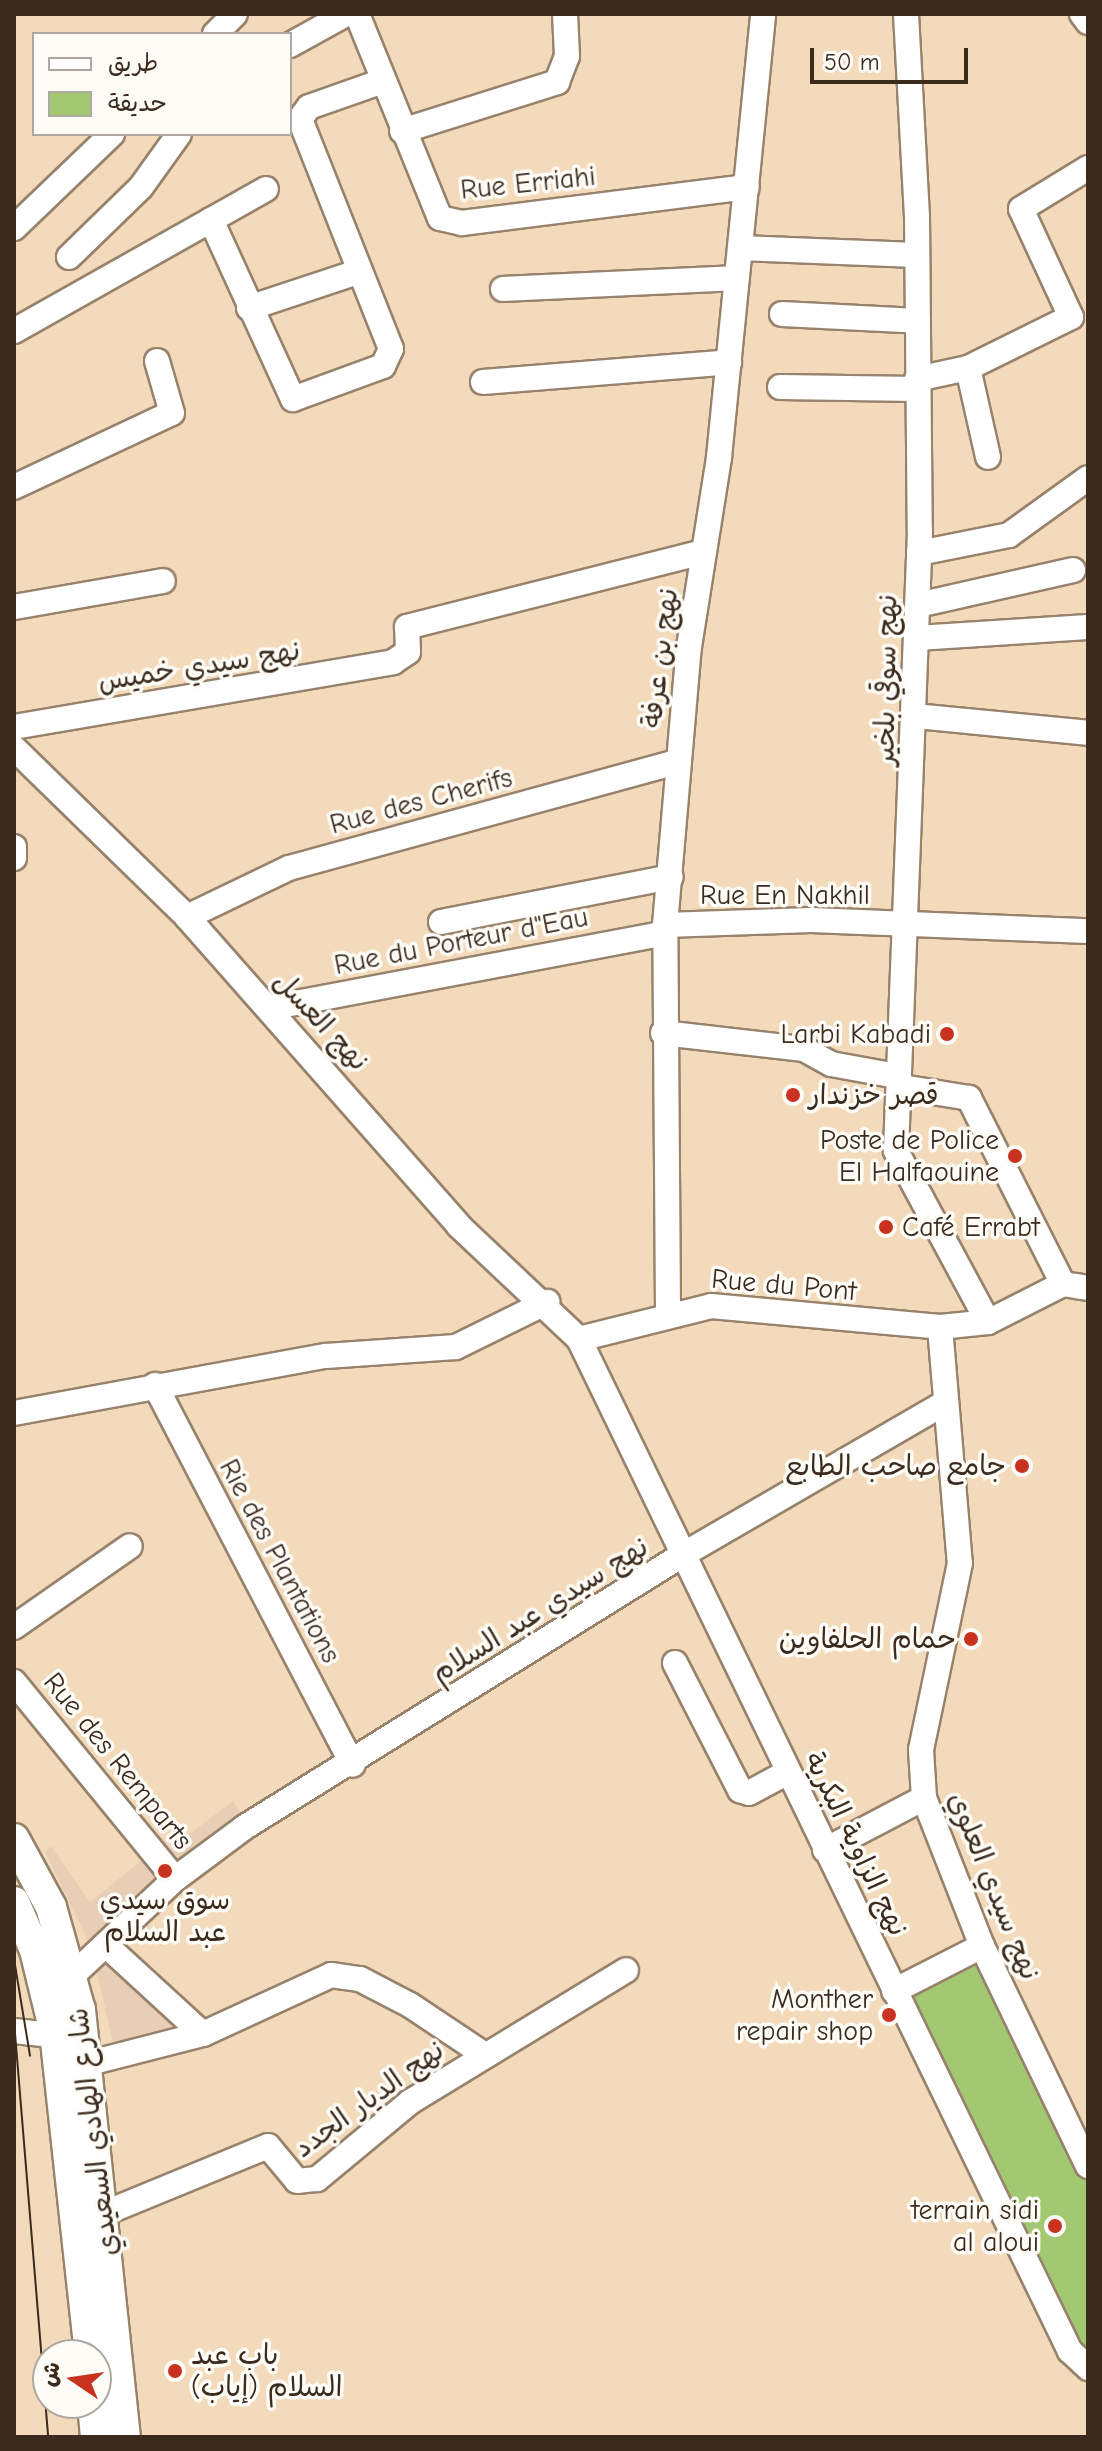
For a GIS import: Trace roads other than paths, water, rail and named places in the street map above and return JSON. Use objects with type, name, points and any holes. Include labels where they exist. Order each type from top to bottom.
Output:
[{"type":"main road","name":"شارع الهادي السعيدي","points":[[14,1839],[51,1907],[73,1975],[105,2213],[125,2437]]},
{"type":"main road","name":"شارع الهادي السعيدي","points":[[14,1902],[35,1950],[55,2032],[88,2339]]},
{"type":"street","points":[[217,32],[235,14]]},
{"type":"street","points":[[292,44],[346,14]]},
{"type":"street","name":"Rue Erriahi","points":[[357,14],[433,210],[454,223],[747,187]]},
{"type":"street","points":[[402,131],[557,82],[567,56],[565,14]]},
{"type":"street","name":"نهج بن عرفة","points":[[668,1312],[663,1033],[665,929],[679,761],[729,362],[763,14]]},
{"type":"street","name":"نهج سوقي بلخير","points":[[906,14],[918,321],[919,553],[916,716],[904,925],[898,1164],[988,1322]]},
{"type":"street","points":[[1082,14],[1088,22]]},
{"type":"street","points":[[211,220],[288,393],[308,398],[389,360],[391,349],[357,272],[300,119],[309,107],[383,81]]},
{"type":"street","points":[[14,228],[110,136]]},
{"type":"street","points":[[69,257],[141,187],[178,136]]},
{"type":"street","points":[[780,387],[917,384],[968,368],[1071,317],[1021,209],[1088,168]]},
{"type":"street","points":[[14,331],[266,189]]},
{"type":"street","points":[[740,248],[916,255]]},
{"type":"street","points":[[249,308],[357,272]]},
{"type":"street","points":[[503,289],[737,278]]},
{"type":"street","points":[[782,314],[918,321]]},
{"type":"street","points":[[14,487],[172,413],[157,361]]},
{"type":"street","points":[[483,382],[729,362]]},
{"type":"street","points":[[968,368],[988,457]]},
{"type":"street","points":[[919,553],[1009,535],[1088,478]]},
{"type":"street","name":"نهج سيدي خميس","points":[[14,727],[393,662],[408,652],[405,630],[703,552]]},
{"type":"street","points":[[918,605],[1073,570]]},
{"type":"street","points":[[14,607],[163,581]]},
{"type":"street","points":[[917,638],[1088,627]]},
{"type":"street","points":[[916,716],[1088,733]]},
{"type":"street","name":"نهج العسل","points":[[14,748],[26,772],[187,917],[459,1226],[547,1302],[579,1339]]},
{"type":"street","name":"Rue des Cherifs","points":[[187,917],[289,868],[679,761]]},
{"type":"street","points":[[14,847],[14,858]]},
{"type":"street","points":[[441,922],[671,877]]},
{"type":"street","name":"Rue En Nakhil","points":[[665,929],[904,925],[1088,931]]},
{"type":"street","name":"Rue du Porteur d\"Eau","points":[[269,1008],[665,929]]},
{"type":"street","points":[[663,1033],[804,1049],[831,1064],[969,1098],[1078,1290],[988,1322]]},
{"type":"street","points":[[14,1413],[326,1356],[456,1347],[547,1302]]},
{"type":"street","name":"Rue du Pont","points":[[579,1339],[668,1312],[790,1310],[940,1327],[988,1322]]},
{"type":"street","name":"نهج سيدي العلوي","points":[[940,1327],[944,1403],[960,1563],[921,1750],[924,1798],[982,1946],[1088,2166]]},
{"type":"street","name":"نهج الزاوية البكرية","points":[[579,1339],[1070,2351],[1088,2368]]},
{"type":"street","name":"Rie des Plantations","points":[[155,1385],[353,1765]]},
{"type":"street","name":"نهج سيدي عبد السلام","points":[[73,1975],[109,1948],[175,1879],[245,1827],[353,1765],[684,1554],[944,1403]]},
{"type":"street","points":[[14,1627],[130,1546]]},
{"type":"street","points":[[675,1663],[740,1790],[749,1793],[788,1772]]},
{"type":"street","name":"Rue des Remparts","points":[[14,1682],[175,1879]]},
{"type":"street","points":[[825,1850],[924,1798]]},
{"type":"street","points":[[894,1991],[982,1946]]},
{"type":"street","points":[[109,1948],[203,2034]]},
{"type":"street","name":"نهج الديار الجدد","points":[[105,2213],[268,2146],[297,2181],[317,2179],[410,2102],[626,1970]]},
{"type":"street","points":[[14,2031],[55,2032],[85,2054],[203,2034],[291,1989],[344,1975],[410,2005],[485,2055]]},
{"type":"tram line","points":[[14,1959],[30,2056]]},
{"type":"tram line","points":[[14,2021],[48,2437]]},
{"type":"place","name":"Larbi Kabadi","points":[[947,1034]]},
{"type":"place","name":"قصر خزندار","points":[[793,1095]]},
{"type":"place","name":"Poste de Police El Halfaouine","points":[[1015,1156]]},
{"type":"place","name":"Café Errabt","points":[[886,1227]]},
{"type":"place","name":"جامع صاحب الطابع","points":[[1022,1466]]},
{"type":"place","name":"حمام الحلفاوين","points":[[971,1639]]},
{"type":"place","name":"سوق سيدي عبد السلام","points":[[165,1871]]},
{"type":"place","name":"Monther repair shop","points":[[889,2015]]},
{"type":"place","name":"terrain sidi al aloui","points":[[1055,2226]]},
{"type":"place","name":"باب عبد السلام (إياب)","points":[[175,2371]]}]
